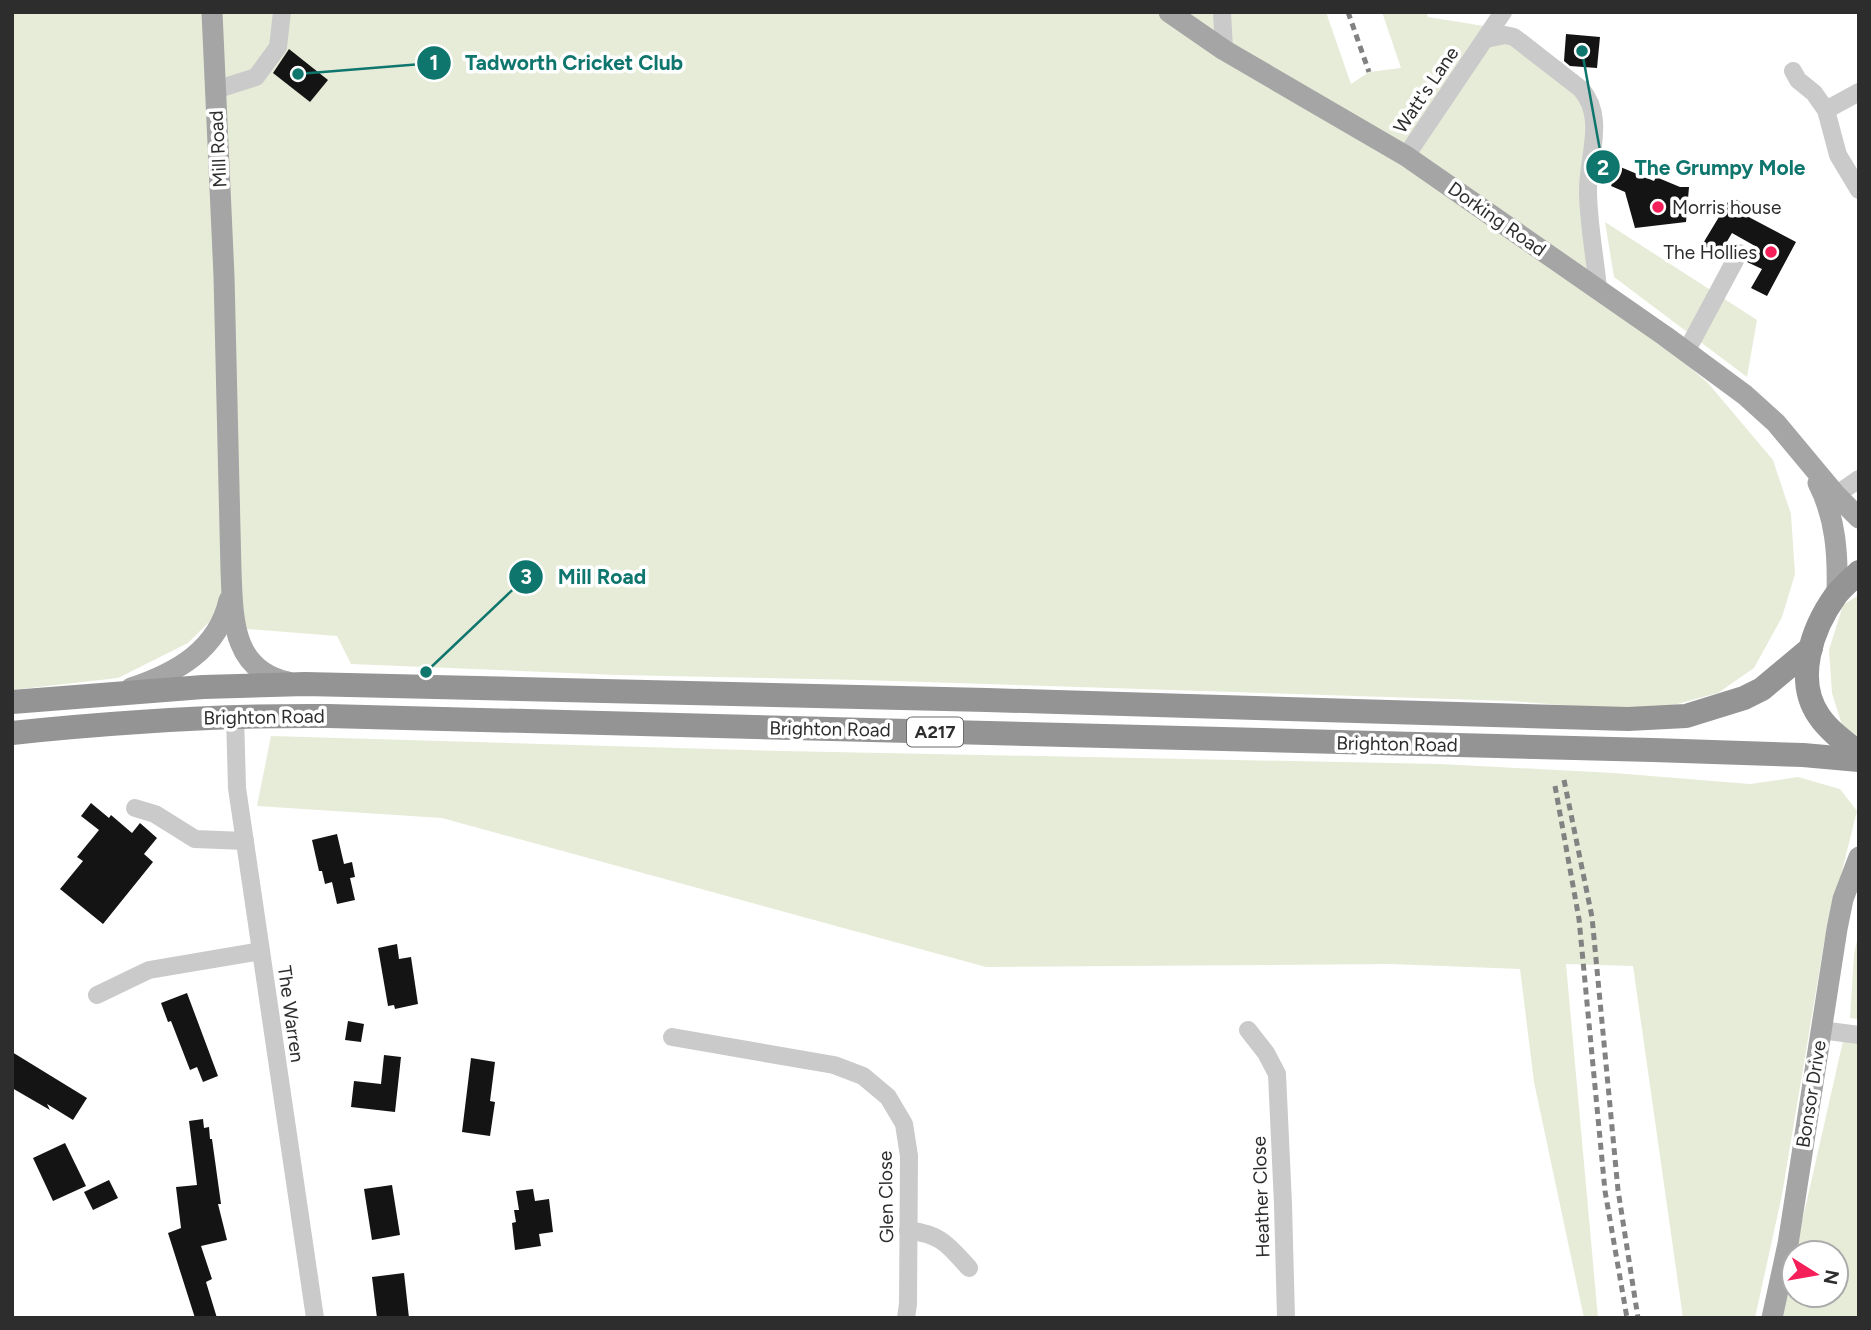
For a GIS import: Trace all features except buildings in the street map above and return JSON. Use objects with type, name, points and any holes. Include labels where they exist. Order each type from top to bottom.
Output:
[{"type":"highway","points":[[1859,572],[1837,593],[1828,608],[1807,664],[1807,682],[1818,715],[1859,753]]},
{"type":"highway","name":"Brighton Road","points":[[12,702],[110,693],[297,684],[1668,718],[1706,711],[1744,698],[1770,682],[1811,648]]},
{"type":"highway","name":"Brighton Road","points":[[12,733],[235,716],[328,716],[1653,750],[1803,755],[1859,760]]},
{"type":"main road","name":"Mill Road","points":[[212,12],[224,276],[232,580],[237,634],[251,664],[262,674],[297,684]]},
{"type":"main road","name":"Dorking Road","points":[[1169,12],[1224,50],[1406,156],[1745,394],[1790,437],[1836,495],[1859,518]]},
{"type":"main road","name":"Dorking Road","points":[[1803,456],[1829,508],[1836,544],[1837,593]]},
{"type":"main road","name":"Mill Road","points":[[110,693],[152,681],[191,660],[208,645],[221,625],[232,580]]},
{"type":"main road","name":"Bonsor Drive","points":[[1772,1318],[1788,1244],[1837,929],[1857,863]]},
{"type":"street","points":[[215,90],[256,77],[278,47],[282,12]]},
{"type":"street","points":[[1222,12],[1224,50]]},
{"type":"street","name":"Watt's Lane","points":[[1406,156],[1503,12]]},
{"type":"street","points":[[1486,39],[1505,35],[1523,42],[1588,97],[1595,121],[1588,189],[1598,289]]},
{"type":"street","points":[[1793,71],[1826,110],[1838,155],[1859,190]]},
{"type":"street","points":[[1826,110],[1859,92]]},
{"type":"street","points":[[1686,352],[1739,253]]},
{"type":"street","points":[[1836,495],[1859,479]]},
{"type":"street","name":"The Warren","points":[[235,716],[237,788],[316,1318]]},
{"type":"street","points":[[135,808],[155,814],[195,839],[245,841]]},
{"type":"street","points":[[97,995],[149,970],[261,951]]},
{"type":"street","name":"Heather Close","points":[[1248,1030],[1266,1053],[1276,1074],[1286,1318]]},
{"type":"street","points":[[1821,1030],[1859,1035]]},
{"type":"street","name":"Glen Close","points":[[672,1037],[834,1065],[863,1076],[888,1097],[904,1124],[908,1156],[906,1318]]},
{"type":"street","points":[[908,1230],[925,1232],[943,1240],[969,1268]]},
{"type":"green space","points":[[12,12],[1156,12],[1214,44],[1169,12],[1326,12],[1351,84],[1369,72],[1401,68],[1382,12],[1426,12],[1428,17],[1484,26],[1486,39],[1505,35],[1588,97],[1598,289],[1708,383],[1773,460],[1791,514],[1795,574],[1782,617],[1754,668],[1718,693],[1648,712],[1511,701],[617,675],[351,664],[337,636],[246,629],[228,603],[188,643],[118,678],[12,690]]},
{"type":"green space","points":[[1605,222],[1757,320],[1747,377],[1614,277]]},
{"type":"green space","points":[[1859,595],[1859,737],[1842,725],[1832,693],[1829,650],[1843,605]]},
{"type":"green space","points":[[271,736],[783,751],[1441,764],[1614,773],[1750,784],[1798,777],[1840,789],[1857,811],[1824,943],[1782,1195],[1755,1318],[1683,1318],[1633,966],[1566,964],[1598,1318],[1584,1318],[1534,1082],[1520,969],[1391,964],[986,967],[442,818],[257,806]]},
{"type":"green space","points":[[1859,932],[1859,1019],[1850,1018],[1854,954]]},
{"type":"green space","points":[[1843,1041],[1859,1043],[1859,1318],[1780,1318],[1782,1309],[1850,1309],[1850,1239],[1798,1239]]},
{"type":"railway","points":[[1348,12],[1369,72]]},
{"type":"railway","points":[[1564,780],[1592,917],[1618,1190],[1638,1318]]},
{"type":"railway","points":[[1555,786],[1579,919],[1605,1191],[1627,1318]]},
{"type":"place","name":"The Grumpy Mole","points":[[1582,51]]},
{"type":"place","name":"Tadworth Cricket Club","points":[[298,74]]},
{"type":"place","name":"Morris house","points":[[1658,207]]},
{"type":"place","name":"The Hollies","points":[[1771,252]]},
{"type":"place","name":"Mill Road","points":[[426,672]]}]
